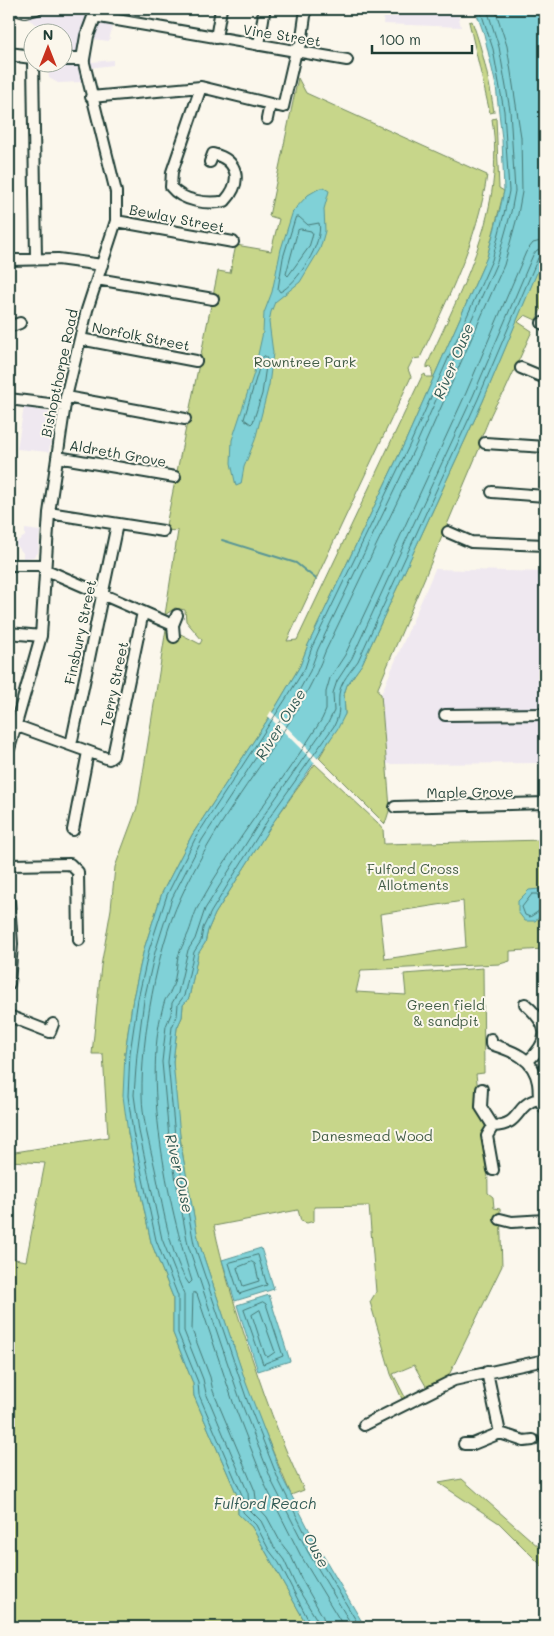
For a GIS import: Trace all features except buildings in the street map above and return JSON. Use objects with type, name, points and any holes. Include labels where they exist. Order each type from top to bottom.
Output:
[{"type":"main road","name":"Bishopthorpe Road","points":[[83,59],[87,36],[96,12]]},
{"type":"main road","points":[[9,54],[22,56]]},
{"type":"main road","points":[[72,58],[83,59]]},
{"type":"street","points":[[14,9],[25,12],[37,9]]},
{"type":"street","points":[[216,38],[221,9]]},
{"type":"street","name":"Vine Street","points":[[96,12],[216,38],[300,49],[346,60]]},
{"type":"street","points":[[259,45],[264,13]]},
{"type":"street","points":[[91,97],[201,87],[283,107],[300,49],[305,16]]},
{"type":"street","name":"Bishopthorpe Road","points":[[9,749],[12,725],[21,706],[41,636],[49,513],[66,402],[80,339],[116,221],[116,192],[83,59]]},
{"type":"street","points":[[33,72],[36,258]]},
{"type":"street","points":[[201,87],[172,172],[171,187],[183,197],[216,203],[225,201],[234,187],[234,166],[230,160],[213,154],[210,162]]},
{"type":"street","points":[[267,119],[270,104]]},
{"type":"street","name":"Bewlay Street","points":[[116,221],[233,242]]},
{"type":"street","points":[[9,260],[36,258],[102,264]]},
{"type":"street","points":[[97,279],[213,298]]},
{"type":"street","points":[[9,327],[20,323]]},
{"type":"street","name":"Norfolk Street","points":[[80,339],[196,360]]},
{"type":"street","points":[[521,368],[545,378]]},
{"type":"street","points":[[9,399],[66,402],[185,419]]},
{"type":"street","points":[[485,442],[545,447]]},
{"type":"street","name":"Aldreth Grove","points":[[57,457],[174,477]]},
{"type":"street","points":[[492,492],[545,496]]},
{"type":"street","points":[[49,513],[163,531]]},
{"type":"street","name":"Finsbury Street","points":[[71,745],[117,524]]},
{"type":"street","points":[[448,532],[471,542],[545,545]]},
{"type":"street","points":[[9,565],[45,567],[143,612],[175,620],[174,637]]},
{"type":"street","name":"Terry Street","points":[[88,752],[109,759],[113,756],[143,612]]},
{"type":"street","points":[[9,632],[41,636]]},
{"type":"street","points":[[9,712],[21,706]]},
{"type":"street","points":[[445,715],[545,714]]},
{"type":"street","points":[[12,725],[88,752],[73,830]]},
{"type":"street","name":"Maple Grove","points":[[395,807],[545,803]]},
{"type":"street","points":[[9,865],[70,864],[78,872],[79,940]]},
{"type":"street","points":[[9,902],[12,944],[9,984]]},
{"type":"street","points":[[525,1004],[542,1021],[544,1045],[528,1061]]},
{"type":"street","points":[[9,1016],[51,1032]]},
{"type":"street","points":[[491,1039],[492,1044],[510,1050],[528,1061],[538,1083],[538,1099],[545,1108]]},
{"type":"street","points":[[482,1089],[481,1108],[493,1126]]},
{"type":"street","points":[[493,1126],[506,1126],[516,1118],[522,1108],[531,1101],[538,1099]]},
{"type":"street","points":[[493,1126],[487,1136],[493,1170]]},
{"type":"street","points":[[500,1219],[512,1222],[545,1220]]},
{"type":"street","points":[[364,1426],[404,1403],[454,1380],[545,1360]]},
{"type":"street","points":[[487,1372],[500,1433]]},
{"type":"street","points":[[464,1444],[473,1444],[500,1433],[524,1441],[533,1440]]},
{"type":"shaded area","points":[[37,9],[116,10],[109,41],[93,39],[92,51],[92,62],[113,60],[113,65],[81,69],[82,82],[58,83],[49,78],[48,72],[72,72],[72,22],[33,22],[26,18]]},
{"type":"shaded area","points":[[385,9],[457,9],[461,27],[383,24]]},
{"type":"shaded area","points":[[24,407],[52,413],[54,418],[49,452],[17,449]]},
{"type":"shaded area","points":[[25,529],[40,531],[38,553],[33,557],[23,558],[23,553],[15,543],[25,536]]},
{"type":"shaded area","points":[[435,569],[545,572],[545,763],[386,764],[381,694]]},
{"type":"green space","points":[[472,21],[490,88],[494,112],[490,113],[469,22]]},
{"type":"green space","name":"Rowntree Park","points":[[298,78],[306,93],[487,175],[477,223],[451,292],[420,358],[413,359],[408,369],[411,377],[287,641],[297,640],[422,376],[425,374],[426,377],[433,377],[431,367],[427,368],[427,365],[467,276],[487,216],[493,185],[495,152],[492,119],[496,118],[499,188],[504,191],[487,257],[406,440],[308,645],[300,666],[274,710],[192,835],[162,893],[144,949],[133,998],[125,1053],[128,1133],[151,1242],[173,1297],[173,1333],[193,1383],[194,1396],[238,1497],[238,1514],[252,1527],[308,1627],[9,1627],[9,1258],[26,1261],[45,1163],[9,1161],[9,1153],[108,1137],[103,1054],[92,1054],[101,966],[111,909],[115,867],[138,805],[166,629],[169,628],[200,644],[202,640],[186,621],[185,610],[175,608],[165,615],[178,531],[165,530],[218,271],[230,273],[236,245],[271,251],[279,219],[269,216]]},
{"type":"green space","points":[[545,252],[545,301],[536,320],[525,315],[518,322],[532,331],[504,393],[491,414],[481,438],[482,442],[378,688],[378,692],[381,694],[390,808],[385,824],[319,758],[345,714],[344,694],[347,685],[362,664],[483,401]]},
{"type":"green space","points":[[315,764],[378,823],[383,829],[384,844],[545,840],[545,949],[510,951],[510,961],[500,964],[361,970],[356,992],[406,995],[404,974],[483,968],[484,1073],[476,1074],[481,1116],[487,1130],[488,1193],[493,1197],[494,1208],[500,1209],[502,1266],[448,1377],[427,1388],[414,1365],[393,1374],[405,1397],[402,1399],[391,1374],[370,1302],[376,1292],[369,1206],[314,1207],[314,1221],[307,1223],[301,1221],[298,1210],[214,1226],[232,1296],[258,1376],[279,1434],[304,1490],[291,1495],[251,1399],[199,1243],[176,1110],[173,1062],[177,1028],[182,1017],[183,1005],[189,998],[198,953],[205,943],[215,914],[274,821]],"holes":[[[463,901],[466,947],[385,959],[380,914]]]},
{"type":"green space","points":[[462,1479],[540,1548],[545,1546],[545,1569],[499,1523],[439,1483]]},
{"type":"water","points":[[475,9],[545,9],[544,256],[483,401],[362,664],[347,685],[344,694],[345,714],[338,728],[274,821],[215,914],[205,943],[198,954],[189,998],[183,1005],[182,1017],[177,1028],[173,1062],[181,1146],[199,1243],[246,1383],[283,1479],[318,1547],[365,1627],[308,1627],[252,1527],[238,1514],[238,1497],[194,1396],[193,1383],[173,1333],[173,1297],[151,1242],[128,1133],[123,1096],[125,1053],[133,998],[144,949],[162,893],[192,835],[274,710],[300,666],[308,645],[406,440],[487,257],[504,191],[502,139],[496,86],[484,34]]},
{"type":"water","points":[[320,188],[329,191],[324,209],[325,231],[320,249],[300,282],[275,302],[271,312],[269,322],[273,353],[269,385],[255,440],[244,467],[241,484],[236,486],[231,463],[232,440],[254,373],[263,332],[264,313],[272,292],[281,249],[293,211],[308,195]]},
{"type":"water","points":[[539,889],[545,901],[542,914],[535,921],[525,921],[518,912],[518,901],[529,890]]},
{"type":"water","points":[[261,1248],[274,1289],[235,1301],[222,1260]]},
{"type":"water","points":[[269,1295],[290,1361],[258,1371],[237,1305]]},
{"type":"pier","points":[[271,711],[320,761],[317,765],[268,716]]},
{"type":"waterway","points":[[222,540],[296,563],[316,579]]},
{"type":"water label","name":"River Ouse","points":[[453,361]]},
{"type":"water label","name":"River Ouse","points":[[280,724]]},
{"type":"water label","name":"River Ouse","points":[[180,1173]]},
{"type":"water label","name":"Fulford Reach","points":[[265,1503]]},
{"type":"water label","name":"Ouse","points":[[317,1550]]},
{"type":"park label","name":"Fulford Cross Allotments","points":[[413,876]]},
{"type":"park label","name":"Green field & sandpit","points":[[446,1012]]},
{"type":"park label","name":"Danesmead Wood","points":[[372,1135]]}]
